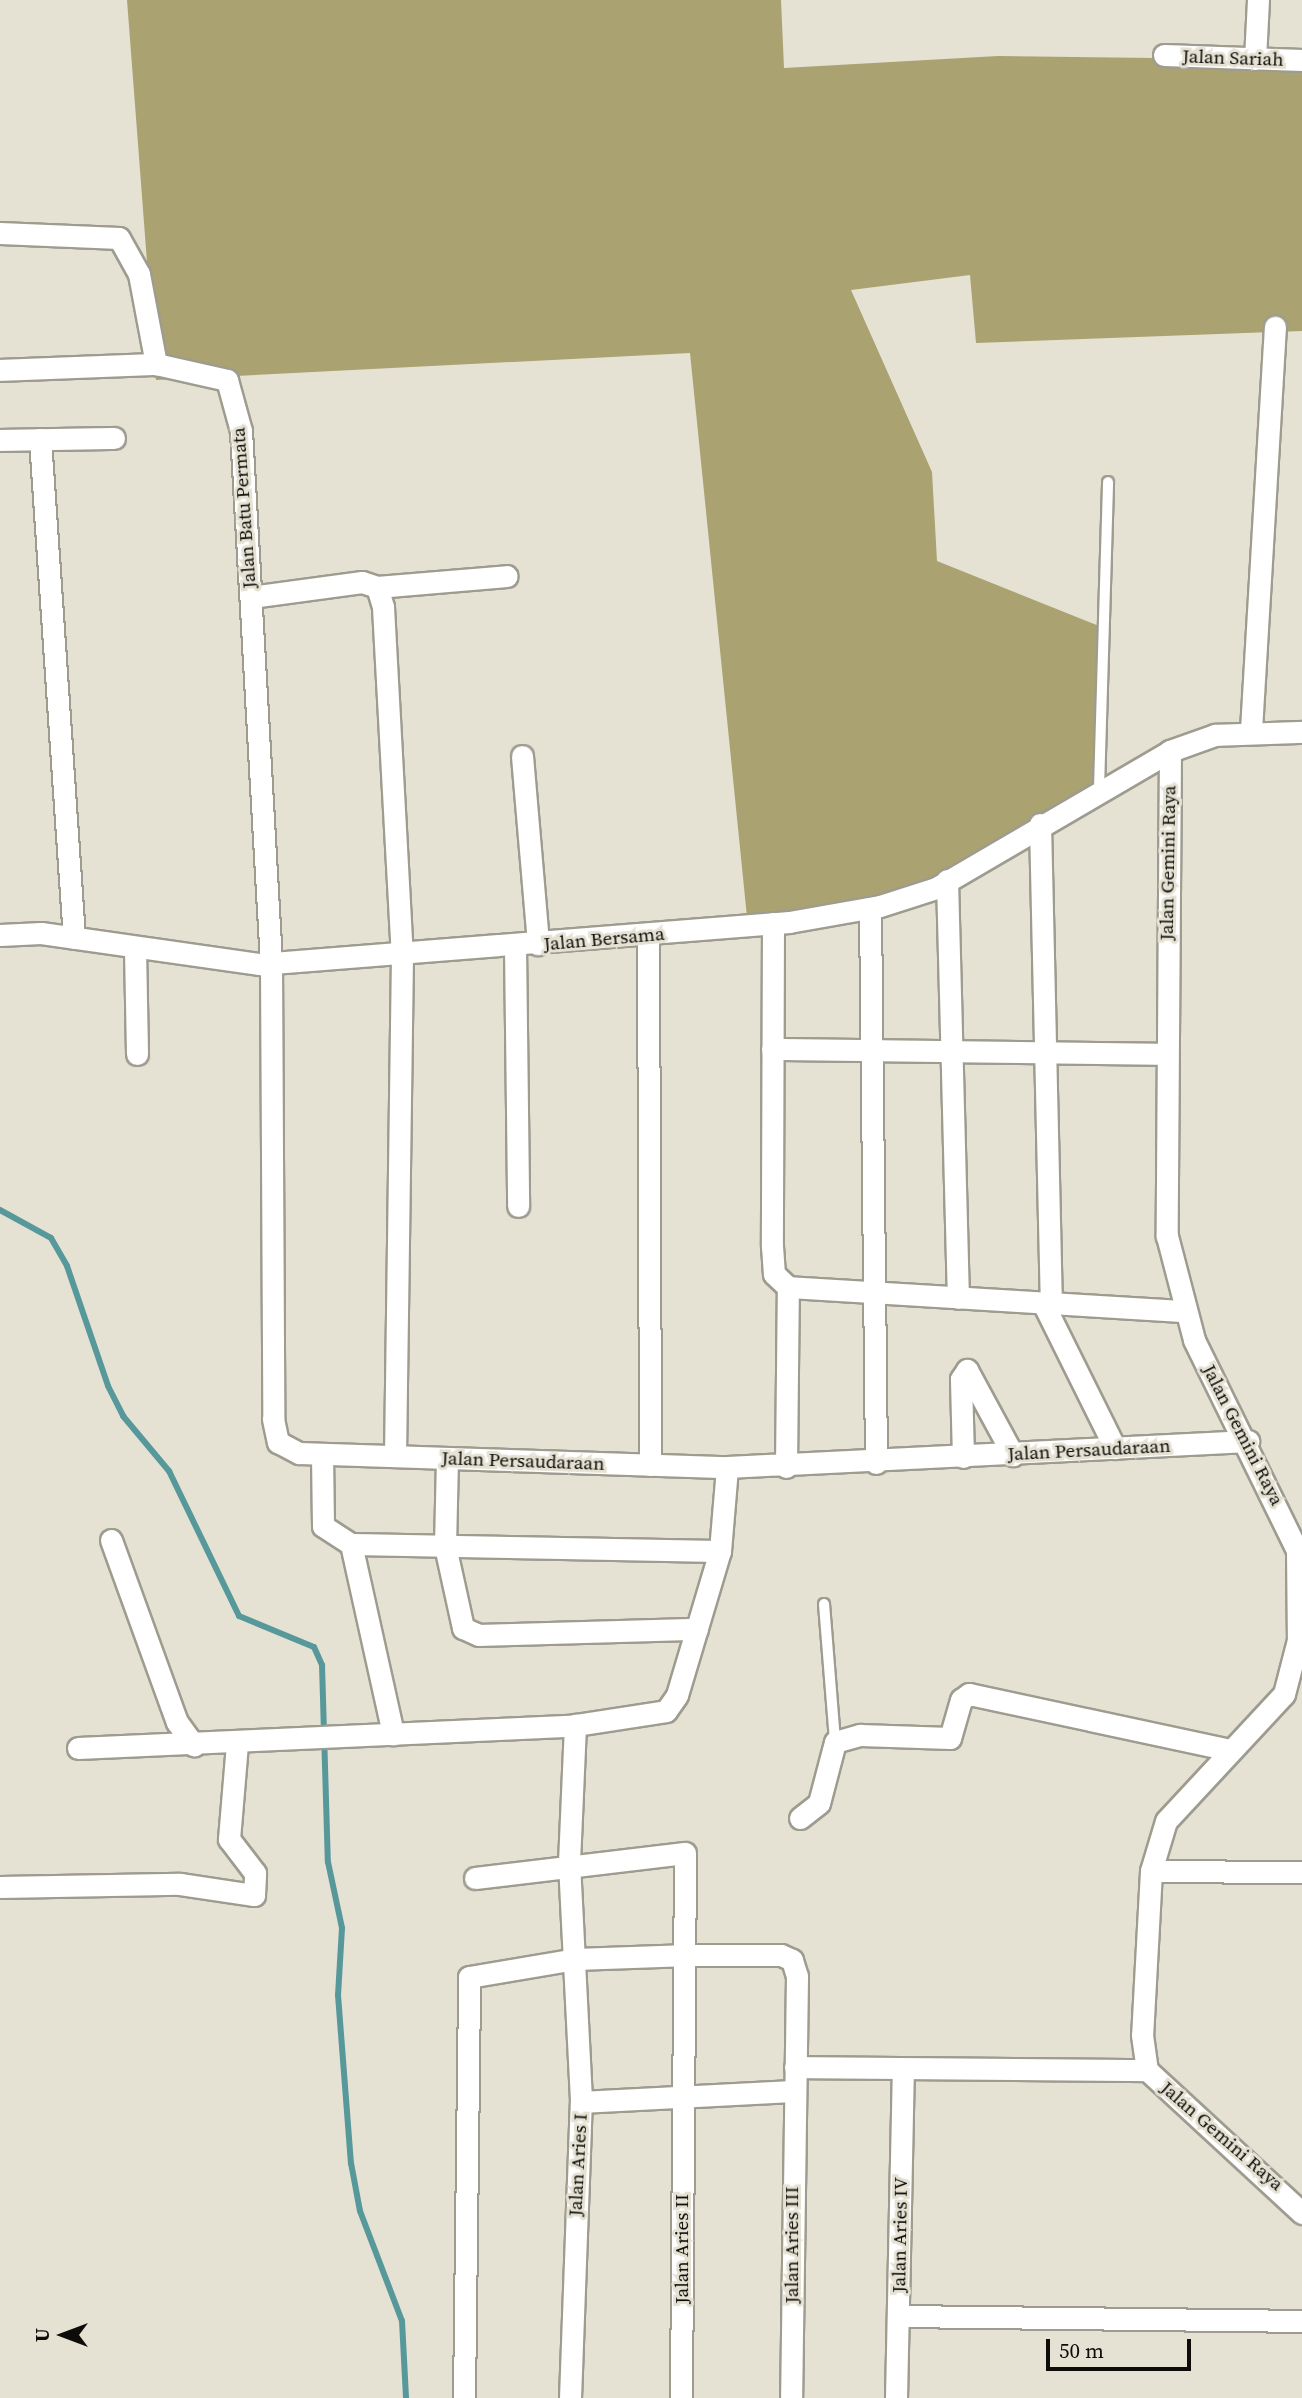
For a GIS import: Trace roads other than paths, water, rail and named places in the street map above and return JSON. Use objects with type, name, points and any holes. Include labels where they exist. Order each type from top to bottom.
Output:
[{"type":"street","points":[[1255,59],[1258,0]]},
{"type":"street","name":"Jalan Sariah","points":[[1164,55],[1302,60]]},
{"type":"street","points":[[0,233],[120,238],[139,274],[156,364]]},
{"type":"street","points":[[1251,730],[1275,327]]},
{"type":"street","name":"Jalan Batu Permata","points":[[0,370],[156,364],[217,374],[231,391],[242,431],[271,963]]},
{"type":"street","points":[[0,440],[114,438]]},
{"type":"street","points":[[40,439],[74,938]]},
{"type":"street","points":[[251,597],[362,582],[377,587],[508,576]]},
{"type":"street","points":[[377,587],[383,607],[402,955],[395,1456]]},
{"type":"street","name":"Jalan Bersama","points":[[0,934],[74,938],[135,949],[271,963],[515,946],[773,923],[870,908],[947,880],[1099,788],[1170,751],[1251,730],[1302,732]]},
{"type":"street","name":"Jalan Gemini Raya","points":[[1170,751],[1166,1054],[1167,1236],[1184,1311],[1248,1441],[1299,1558],[1298,1640],[1294,1686],[1230,1750],[1166,1821],[1151,1871],[1142,2035],[1147,2070],[1302,2213]]},
{"type":"street","points":[[522,756],[538,944]]},
{"type":"street","points":[[1040,824],[1047,1303],[1115,1448]]},
{"type":"street","points":[[947,880],[958,1298]]},
{"type":"street","points":[[870,908],[877,1293],[876,1463]]},
{"type":"street","points":[[773,923],[773,1270],[788,1287],[786,1467]]},
{"type":"street","points":[[648,934],[650,1465]]},
{"type":"street","points":[[515,946],[518,1206]]},
{"type":"street","points":[[135,949],[137,1054]]},
{"type":"street","name":"Jalan Persaudaraan","points":[[271,963],[273,1419],[278,1442],[299,1453],[786,1467],[1248,1441]]},
{"type":"street","points":[[772,1049],[1166,1054]]},
{"type":"street","points":[[788,1287],[1184,1311]]},
{"type":"street","points":[[963,1457],[961,1379],[967,1370],[1013,1455]]},
{"type":"street","points":[[322,1454],[323,1525],[351,1544],[720,1551]]},
{"type":"street","points":[[447,1458],[445,1546],[455,1610],[463,1628],[479,1635],[697,1629]]},
{"type":"street","points":[[78,1748],[194,1745],[575,1725],[666,1711],[697,1629],[720,1551],[727,1467]]},
{"type":"street","points":[[111,1540],[177,1722],[194,1745]]},
{"type":"street","points":[[351,1544],[393,1734]]},
{"type":"street","points":[[800,1818],[819,1803],[835,1742],[860,1735],[950,1738],[961,1700],[969,1694],[1230,1750]]},
{"type":"street","points":[[575,1725],[569,1863],[581,2102]]},
{"type":"street","points":[[0,1887],[180,1884],[254,1895],[255,1873],[229,1839],[237,1742]]},
{"type":"street","name":"Jalan Aries II","points":[[569,1863],[683,1851],[689,1955],[682,2101],[681,2398]]},
{"type":"street","points":[[475,1878],[569,1863]]},
{"type":"street","points":[[1151,1871],[1302,1872]]},
{"type":"street","points":[[464,2398],[469,1979],[575,1959],[689,1955]]},
{"type":"street","name":"Jalan Aries III","points":[[689,1955],[792,1960],[795,2067],[792,2091],[792,2398]]},
{"type":"street","points":[[795,2067],[903,2072],[1147,2070]]},
{"type":"street","name":"Jalan Aries IV","points":[[896,2398],[903,2072]]},
{"type":"street","name":"Jalan Aries I","points":[[570,2398],[581,2102],[682,2101],[792,2091]]},
{"type":"street","points":[[898,2316],[1302,2321]]},
{"type":"lane","points":[[1099,788],[1108,482]]},
{"type":"lane","points":[[824,1605],[835,1742]]},
{"type":"waterway","points":[[0,1210],[51,1238],[67,1266],[108,1386],[123,1416],[169,1471],[239,1616],[314,1647],[322,1665],[328,1862],[342,1928],[338,1995],[351,2163],[360,2211],[402,2321],[406,2398]]}]
